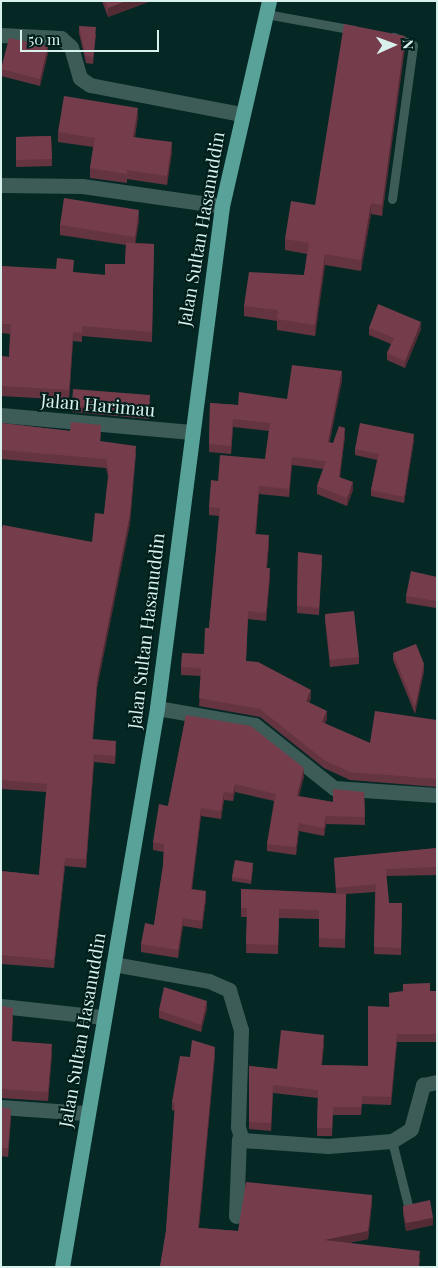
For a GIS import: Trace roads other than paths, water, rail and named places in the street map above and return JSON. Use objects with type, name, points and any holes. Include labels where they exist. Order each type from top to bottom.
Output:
[{"type":"highway","name":"Jalan Sultan Hasanuddin","points":[[62,1267],[85,1113],[114,964],[157,708],[191,432],[222,206],[240,114],[267,8]]},
{"type":"street","points":[[1,35],[61,38],[71,47],[80,78],[90,85],[240,114]]},
{"type":"street","points":[[1,184],[82,186],[222,206]]},
{"type":"street","name":"Jalan Harimau","points":[[1,415],[191,432]]},
{"type":"street","points":[[157,708],[255,724],[334,788],[437,795]]},
{"type":"street","points":[[114,964],[210,980],[229,990],[241,1030],[236,1216]]},
{"type":"street","points":[[1,1006],[103,1017]]},
{"type":"street","points":[[239,1139],[328,1146],[392,1141],[411,1129],[423,1085],[437,1082]]},
{"type":"street","points":[[1,1107],[85,1113]]},
{"type":"lane","points":[[267,8],[362,32]]},
{"type":"lane","points":[[381,35],[413,45],[392,199]]},
{"type":"lane","points":[[392,1141],[408,1204]]}]
